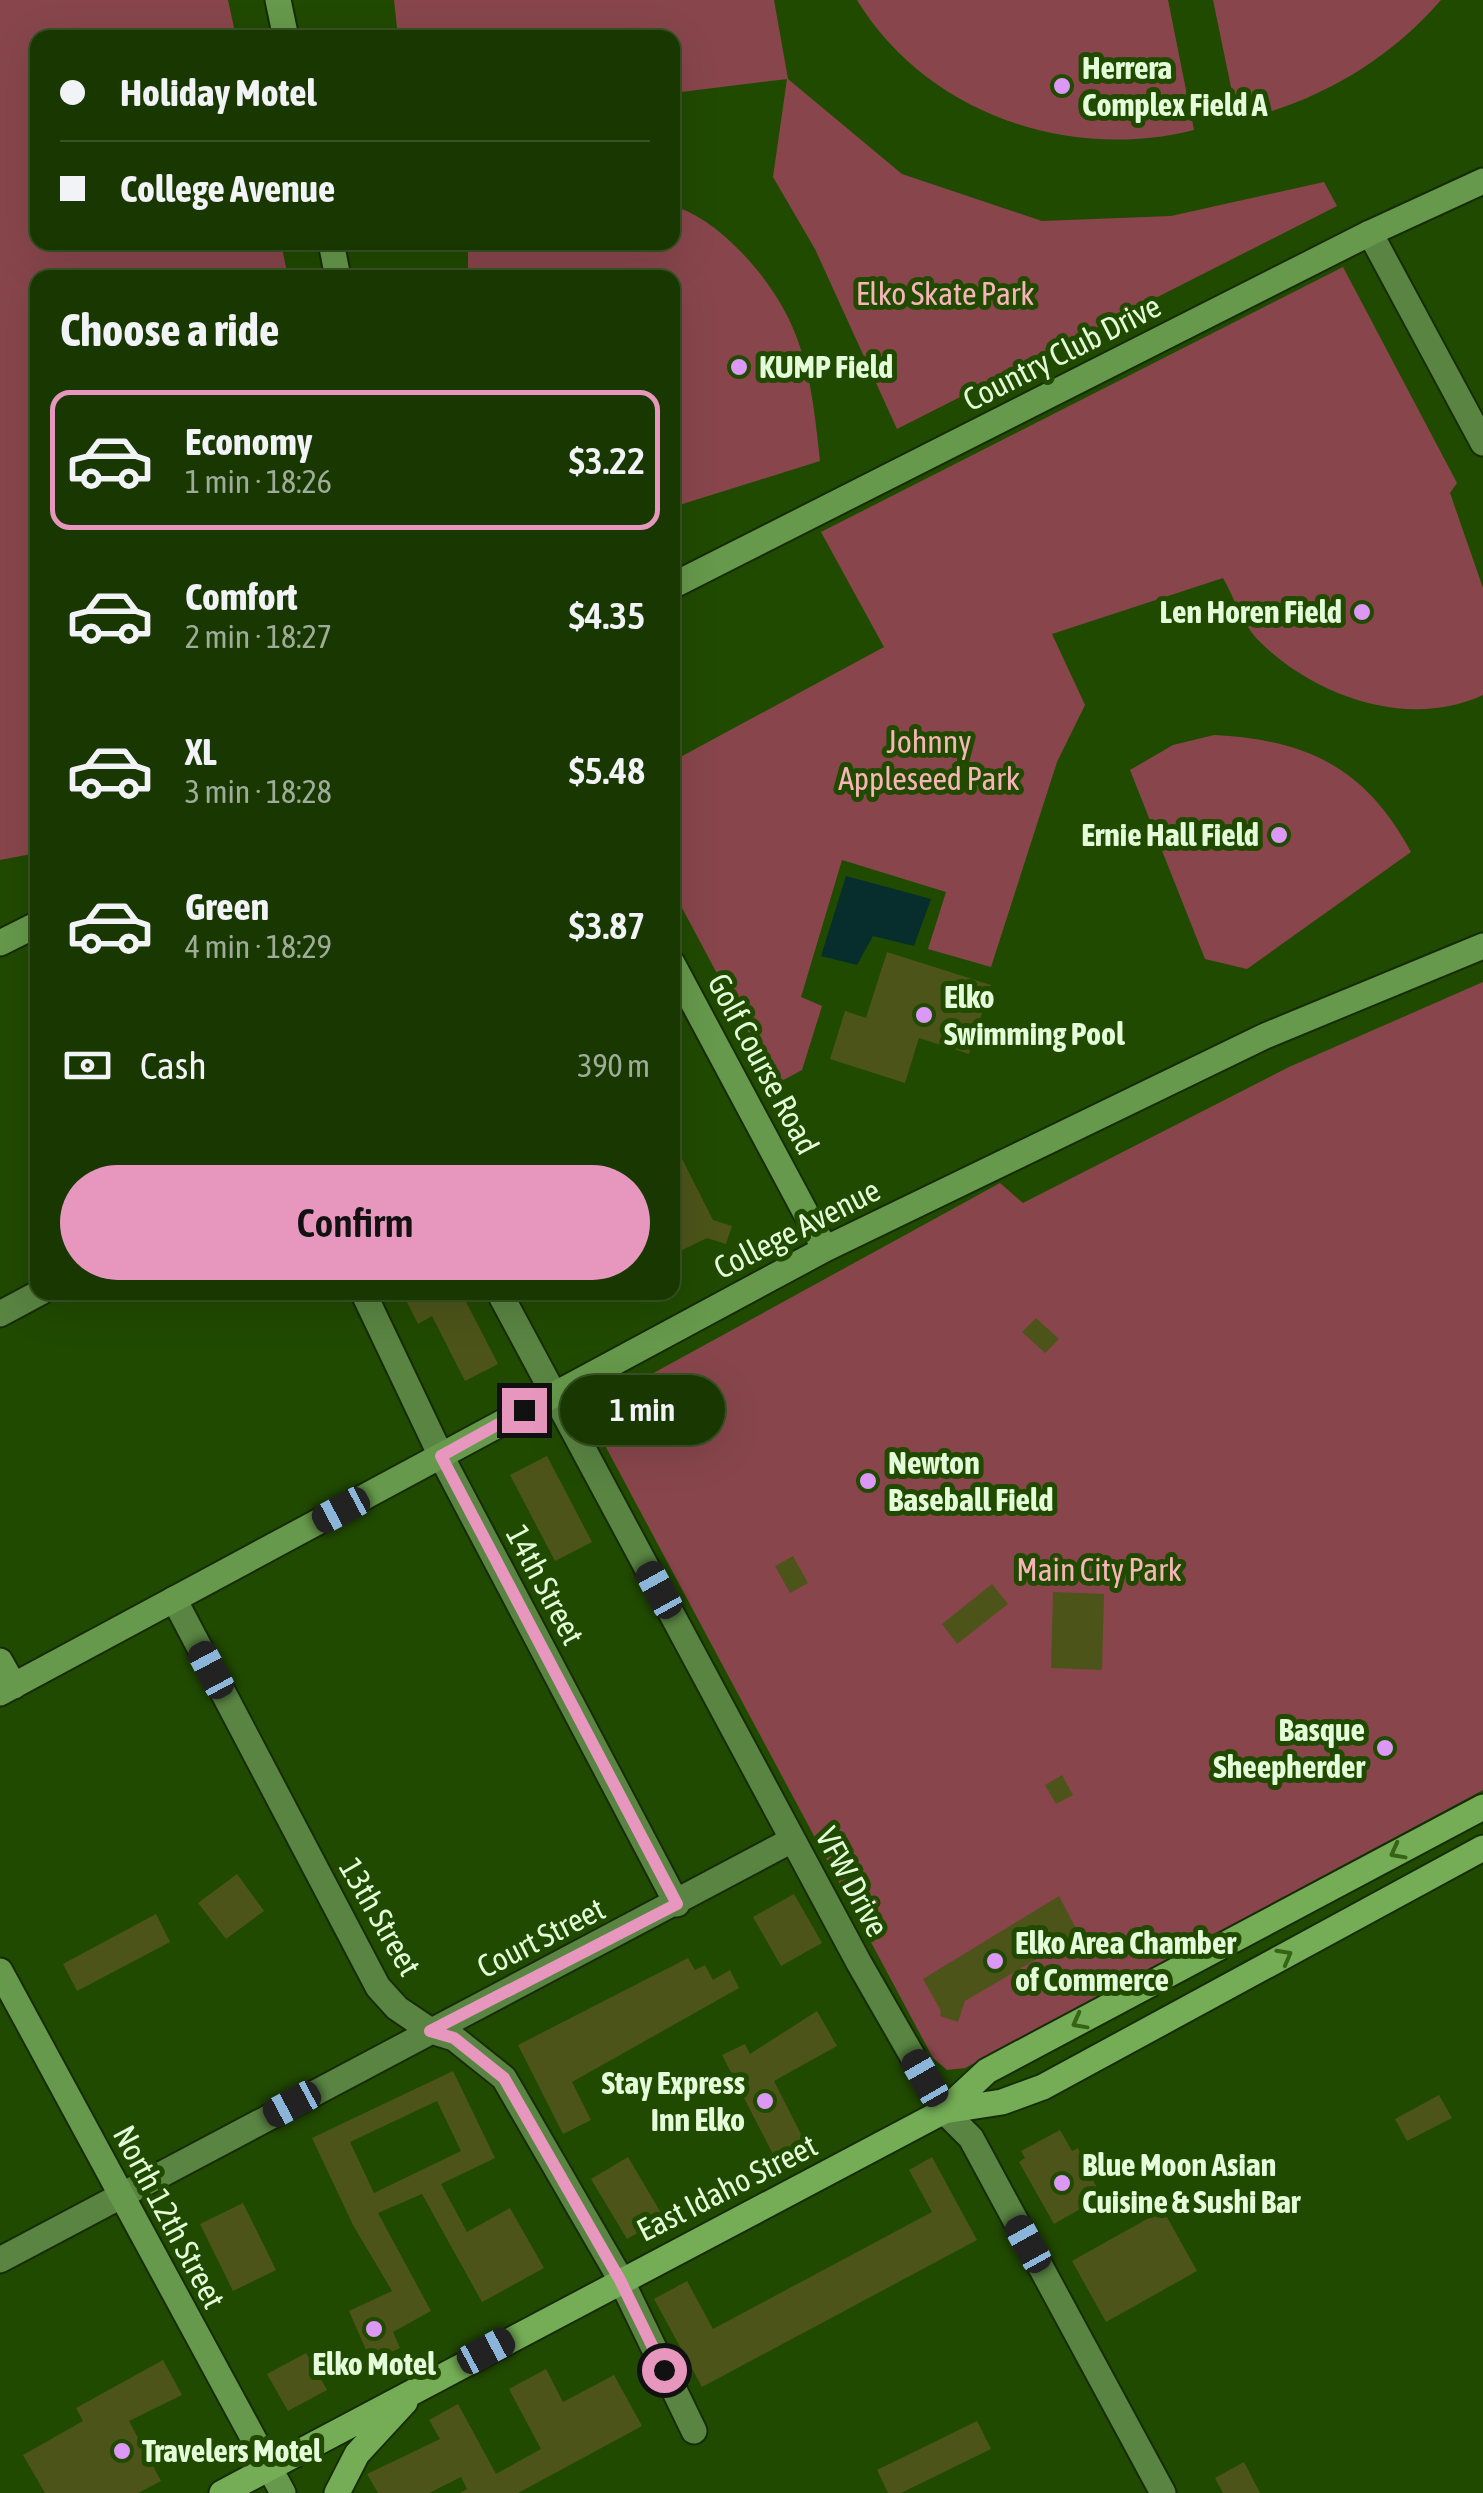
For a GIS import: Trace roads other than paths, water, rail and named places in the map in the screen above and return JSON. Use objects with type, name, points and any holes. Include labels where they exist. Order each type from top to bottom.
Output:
[{"type":"main road","name":"East Idaho Street","points":[[222,2493],[944,2111],[986,2071],[1483,1807]]},
{"type":"main road","name":"East Idaho Street","points":[[944,2111],[1002,2102],[1044,2087],[1483,1848]]},
{"type":"main road","points":[[338,2493],[357,2454],[420,2387]]},
{"type":"street","points":[[278,0],[284,30]]},
{"type":"street","name":"Country Club Drive","points":[[680,582],[1370,233],[1483,182]]},
{"type":"street","points":[[1370,233],[1483,443]]},
{"type":"street","points":[[0,943],[30,928]]},
{"type":"street","name":"College Avenue","points":[[7,1690],[824,1249],[1265,1036],[1483,946]]},
{"type":"street","name":"Golf Course Road","points":[[680,981],[824,1249]]},
{"type":"street","points":[[0,1314],[30,1298]]},
{"type":"street","name":"14th Street","points":[[367,1300],[441,1456],[677,1904]]},
{"type":"street","name":"VFW Drive","points":[[504,1300],[792,1840],[944,2111],[971,2138],[1163,2493]]},
{"type":"street","name":"13th Street","points":[[174,1600],[378,1987],[396,2008],[430,2031],[454,2038],[504,2078],[620,2280],[694,2431]]},
{"type":"street","points":[[0,1661],[7,1690]]},
{"type":"street","name":"Court Street","points":[[0,2260],[792,1840]]},
{"type":"street","name":"North 12th Street","points":[[0,1971],[283,2493]]},
{"type":"water","points":[[846,876],[931,899],[914,946],[873,936],[857,965],[821,956]]},
{"type":"place","name":"Herrera Complex Field A","points":[[1062,86]]},
{"type":"place","name":"KUMP Field","points":[[739,367]]},
{"type":"place","name":"Len Horen Field","points":[[1362,612]]},
{"type":"place","name":"Ernie Hall Field","points":[[1279,835]]},
{"type":"place","name":"Elko Swimming Pool","points":[[924,1015]]},
{"type":"place","name":"Newton Baseball Field","points":[[868,1481]]},
{"type":"place","name":"Basque Sheepherder","points":[[1385,1748]]},
{"type":"place","name":"Elko Area Chamber of Commerce","points":[[995,1961]]},
{"type":"place","name":"Stay Express Inn Elko","points":[[765,2101]]},
{"type":"place","name":"Blue Moon Asian Cuisine & Sushi Bar","points":[[1062,2183]]},
{"type":"place","name":"Elko Motel","points":[[374,2329]]},
{"type":"place","name":"Travelers Motel","points":[[122,2451]]},
{"type":"park label","name":"Elko Skate Park","points":[[945,294]]},
{"type":"park label","name":"Johnny Appleseed Park","points":[[929,760]]},
{"type":"park label","name":"Main City Park","points":[[1099,1570]]}]
